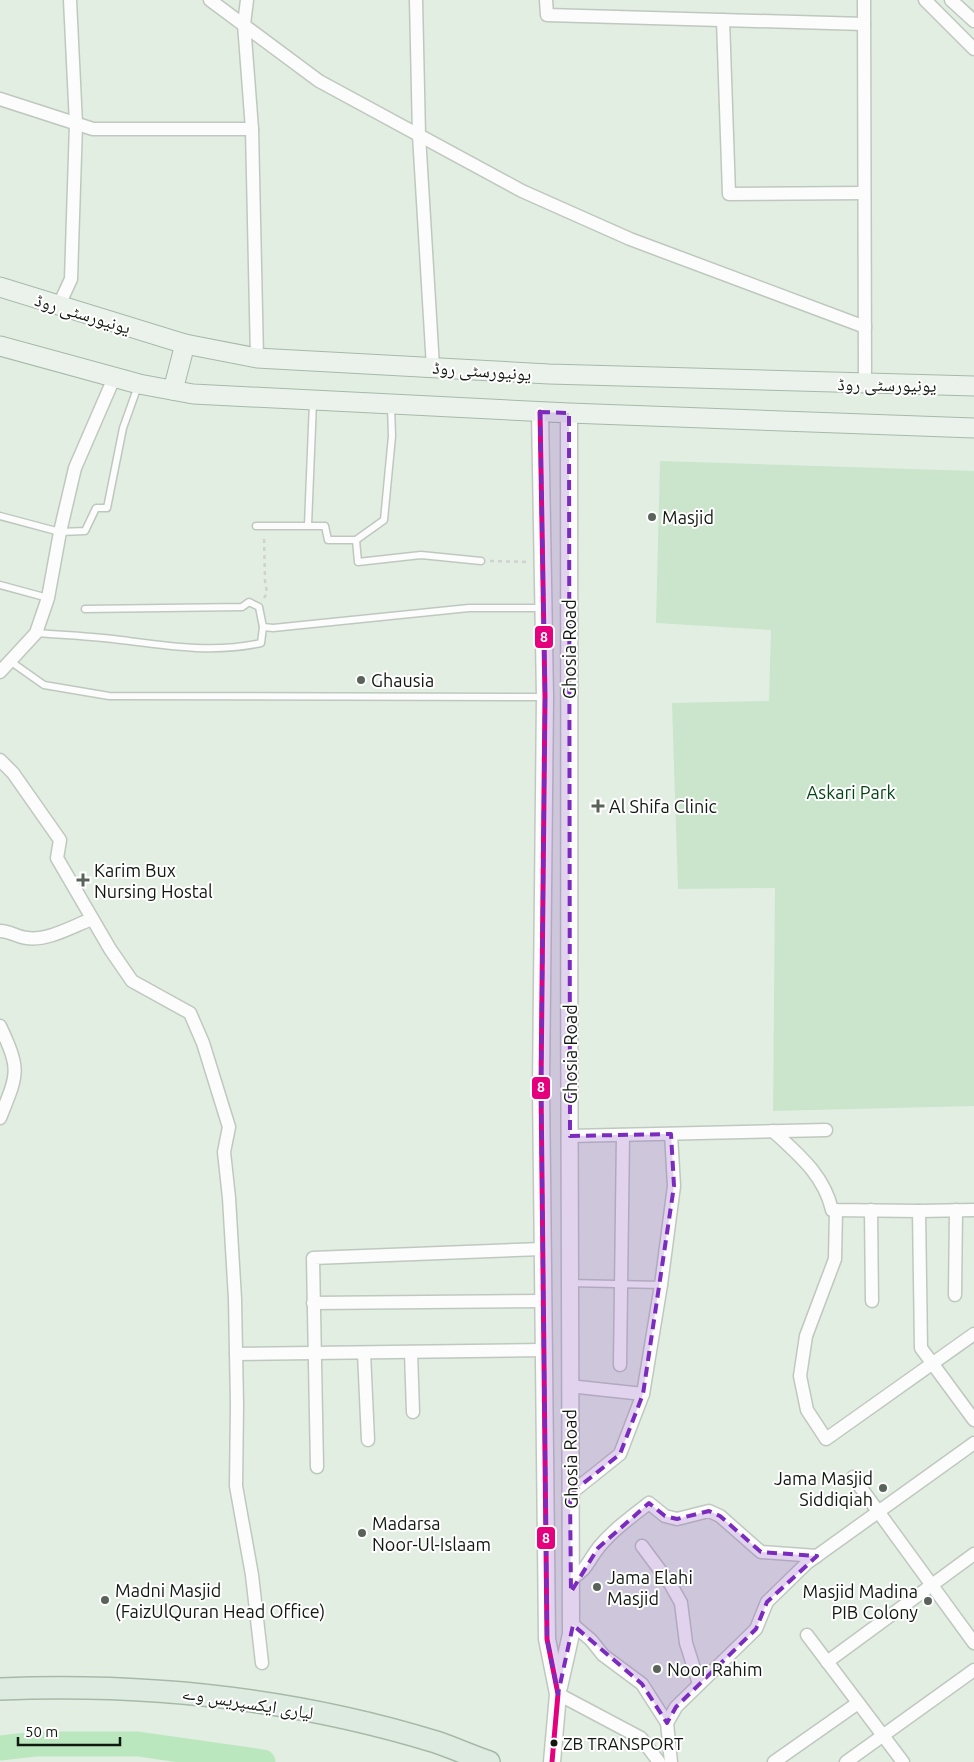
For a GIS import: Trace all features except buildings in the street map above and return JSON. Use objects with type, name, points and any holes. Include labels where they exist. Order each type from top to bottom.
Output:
[{"type":"highway","name":"لیاری ایکسپریس وے","points":[[0,1689],[115,1687],[198,1692],[239,1698],[358,1721],[437,1743],[489,1762]]},
{"type":"main road","name":"یونیورسٹی روڈ","points":[[0,287],[185,344],[257,358],[549,374],[974,386]]},
{"type":"main road","points":[[173,390],[185,344]]},
{"type":"main road","points":[[0,346],[114,378],[193,394],[540,412],[974,428]]},
{"type":"main road","points":[[540,412],[541,563],[545,697],[542,1249],[546,1639],[558,1694],[552,1762]]},
{"type":"main road","name":"Ghosia Road","points":[[558,1694],[571,1634],[568,1282],[568,1153],[570,1136],[569,413]]},
{"type":"main road","points":[[542,1153],[568,1153]]},
{"type":"street","points":[[59,305],[71,279],[76,124],[70,0]]},
{"type":"street","points":[[210,0],[319,81],[522,191],[630,239],[865,327]]},
{"type":"street","points":[[247,0],[244,24],[252,129],[257,358]]},
{"type":"street","points":[[416,0],[419,136],[432,367]]},
{"type":"street","points":[[546,0],[547,15],[864,24]]},
{"type":"street","points":[[864,0],[865,384]]},
{"type":"street","points":[[925,0],[974,49]]},
{"type":"street","points":[[951,0],[974,21]]},
{"type":"street","points":[[723,20],[729,194],[864,193]]},
{"type":"street","points":[[0,99],[93,129],[252,129]]},
{"type":"street","points":[[0,672],[36,633],[48,598],[60,532],[76,468],[114,378]]},
{"type":"street","points":[[0,760],[13,773],[60,840],[58,858],[92,919],[132,981],[190,1014],[203,1042],[229,1127],[224,1152],[229,1198],[236,1354],[236,1486],[252,1575],[262,1663]]},
{"type":"street","points":[[0,931],[34,938],[48,936],[92,919]]},
{"type":"street","points":[[0,1026],[14,1056],[16,1080],[0,1118]]},
{"type":"street","points":[[570,1136],[826,1130]]},
{"type":"street","points":[[773,1131],[812,1167],[828,1194],[832,1210],[974,1210]]},
{"type":"street","points":[[620,1365],[623,1284],[623,1134]]},
{"type":"street","points":[[570,1494],[620,1454],[644,1394],[674,1186],[671,1134]]},
{"type":"street","points":[[836,1210],[835,1259],[806,1336],[800,1376],[807,1410],[826,1439],[974,1334]]},
{"type":"street","points":[[871,1210],[872,1301]]},
{"type":"street","points":[[919,1210],[922,1348],[974,1420]]},
{"type":"street","points":[[955,1295],[956,1210]]},
{"type":"street","points":[[317,1467],[313,1354],[313,1258],[542,1249]]},
{"type":"street","points":[[313,1302],[543,1301]]},
{"type":"street","points":[[236,1354],[543,1350]]},
{"type":"street","points":[[411,1352],[413,1412]]},
{"type":"street","points":[[364,1353],[368,1440]]},
{"type":"street","points":[[569,1386],[644,1394]]},
{"type":"street","points":[[667,1723],[676,1707],[756,1629],[767,1602],[817,1556],[974,1443]]},
{"type":"street","points":[[853,1477],[974,1643]]},
{"type":"street","points":[[571,1579],[584,1571],[598,1548],[618,1527],[649,1503],[665,1516],[677,1519],[709,1511],[720,1516],[761,1552],[817,1556]]},
{"type":"street","points":[[642,1546],[672,1585],[681,1603],[686,1644],[699,1684]]},
{"type":"street","points":[[827,1662],[974,1554]]},
{"type":"street","points":[[571,1623],[591,1640],[603,1655],[642,1684],[667,1723],[671,1762]]},
{"type":"street","points":[[807,1635],[902,1762]]},
{"type":"street","points":[[846,1762],[974,1670]]},
{"type":"street","points":[[558,1694],[641,1738],[659,1762]]},
{"type":"street","points":[[774,1762],[858,1703]]},
{"type":"lane","points":[[0,516],[60,532],[85,531],[96,508],[107,508],[123,428],[139,384]]},
{"type":"lane","points":[[308,525],[313,401]]},
{"type":"lane","points":[[256,526],[325,526],[328,540],[356,540],[372,531],[385,518],[392,436],[391,405]]},
{"type":"lane","points":[[356,540],[358,562],[421,555],[481,561]]},
{"type":"lane","points":[[0,586],[48,598]]},
{"type":"lane","points":[[36,633],[111,639],[182,648],[246,647],[261,643],[262,627],[259,607],[249,602],[242,607],[85,609]]},
{"type":"lane","points":[[262,627],[273,628],[469,608],[542,608]]},
{"type":"lane","points":[[9,661],[44,685],[109,696],[545,697]]},
{"type":"lane","points":[[568,1282],[661,1285]]},
{"type":"path","points":[[259,607],[267,594],[264,526]]},
{"type":"path","points":[[481,561],[541,563]]},
{"type":"highlighted area","points":[[540,412],[569,413],[570,1136],[671,1134],[674,1186],[643,1394],[620,1454],[570,1494],[571,1592],[598,1548],[649,1503],[665,1516],[677,1519],[709,1511],[720,1516],[761,1552],[817,1556],[767,1602],[756,1629],[676,1707],[667,1723],[642,1684],[573,1625],[558,1694],[547,1639],[541,1086],[545,697]]},
{"type":"green space","name":"Askari Park","points":[[660,461],[974,471],[974,1106],[773,1111],[775,888],[678,889],[672,703],[769,701],[771,630],[656,623]]},
{"type":"waterway","points":[[0,1748],[35,1744],[138,1744],[263,1762]]},
{"type":"transit line","name":"8","points":[[540,412],[545,697],[541,1086],[547,1639],[558,1694],[552,1762]]},
{"type":"place","name":"Masjid","points":[[652,517]]},
{"type":"place","name":"Ghausia","points":[[361,680]]},
{"type":"place","name":"Al Shifa Clinic","points":[[598,806]]},
{"type":"place","name":"Karim Bux Nursing Hostal","points":[[83,880]]},
{"type":"place","name":"Jama Masjid Siddiqiah","points":[[883,1488]]},
{"type":"place","name":"Madarsa Noor-Ul-Islaam","points":[[362,1533]]},
{"type":"place","name":"Jama Elahi Masjid","points":[[597,1587]]},
{"type":"place","name":"Madni Masjid (FaizUlQuran Head Office)","points":[[105,1600]]},
{"type":"place","name":"Masjid Madina PIB Colony","points":[[928,1601]]},
{"type":"place","name":"Noor Rahim","points":[[657,1669]]},
{"type":"place","name":"ZB TRANSPORT","points":[[554,1743]]}]
